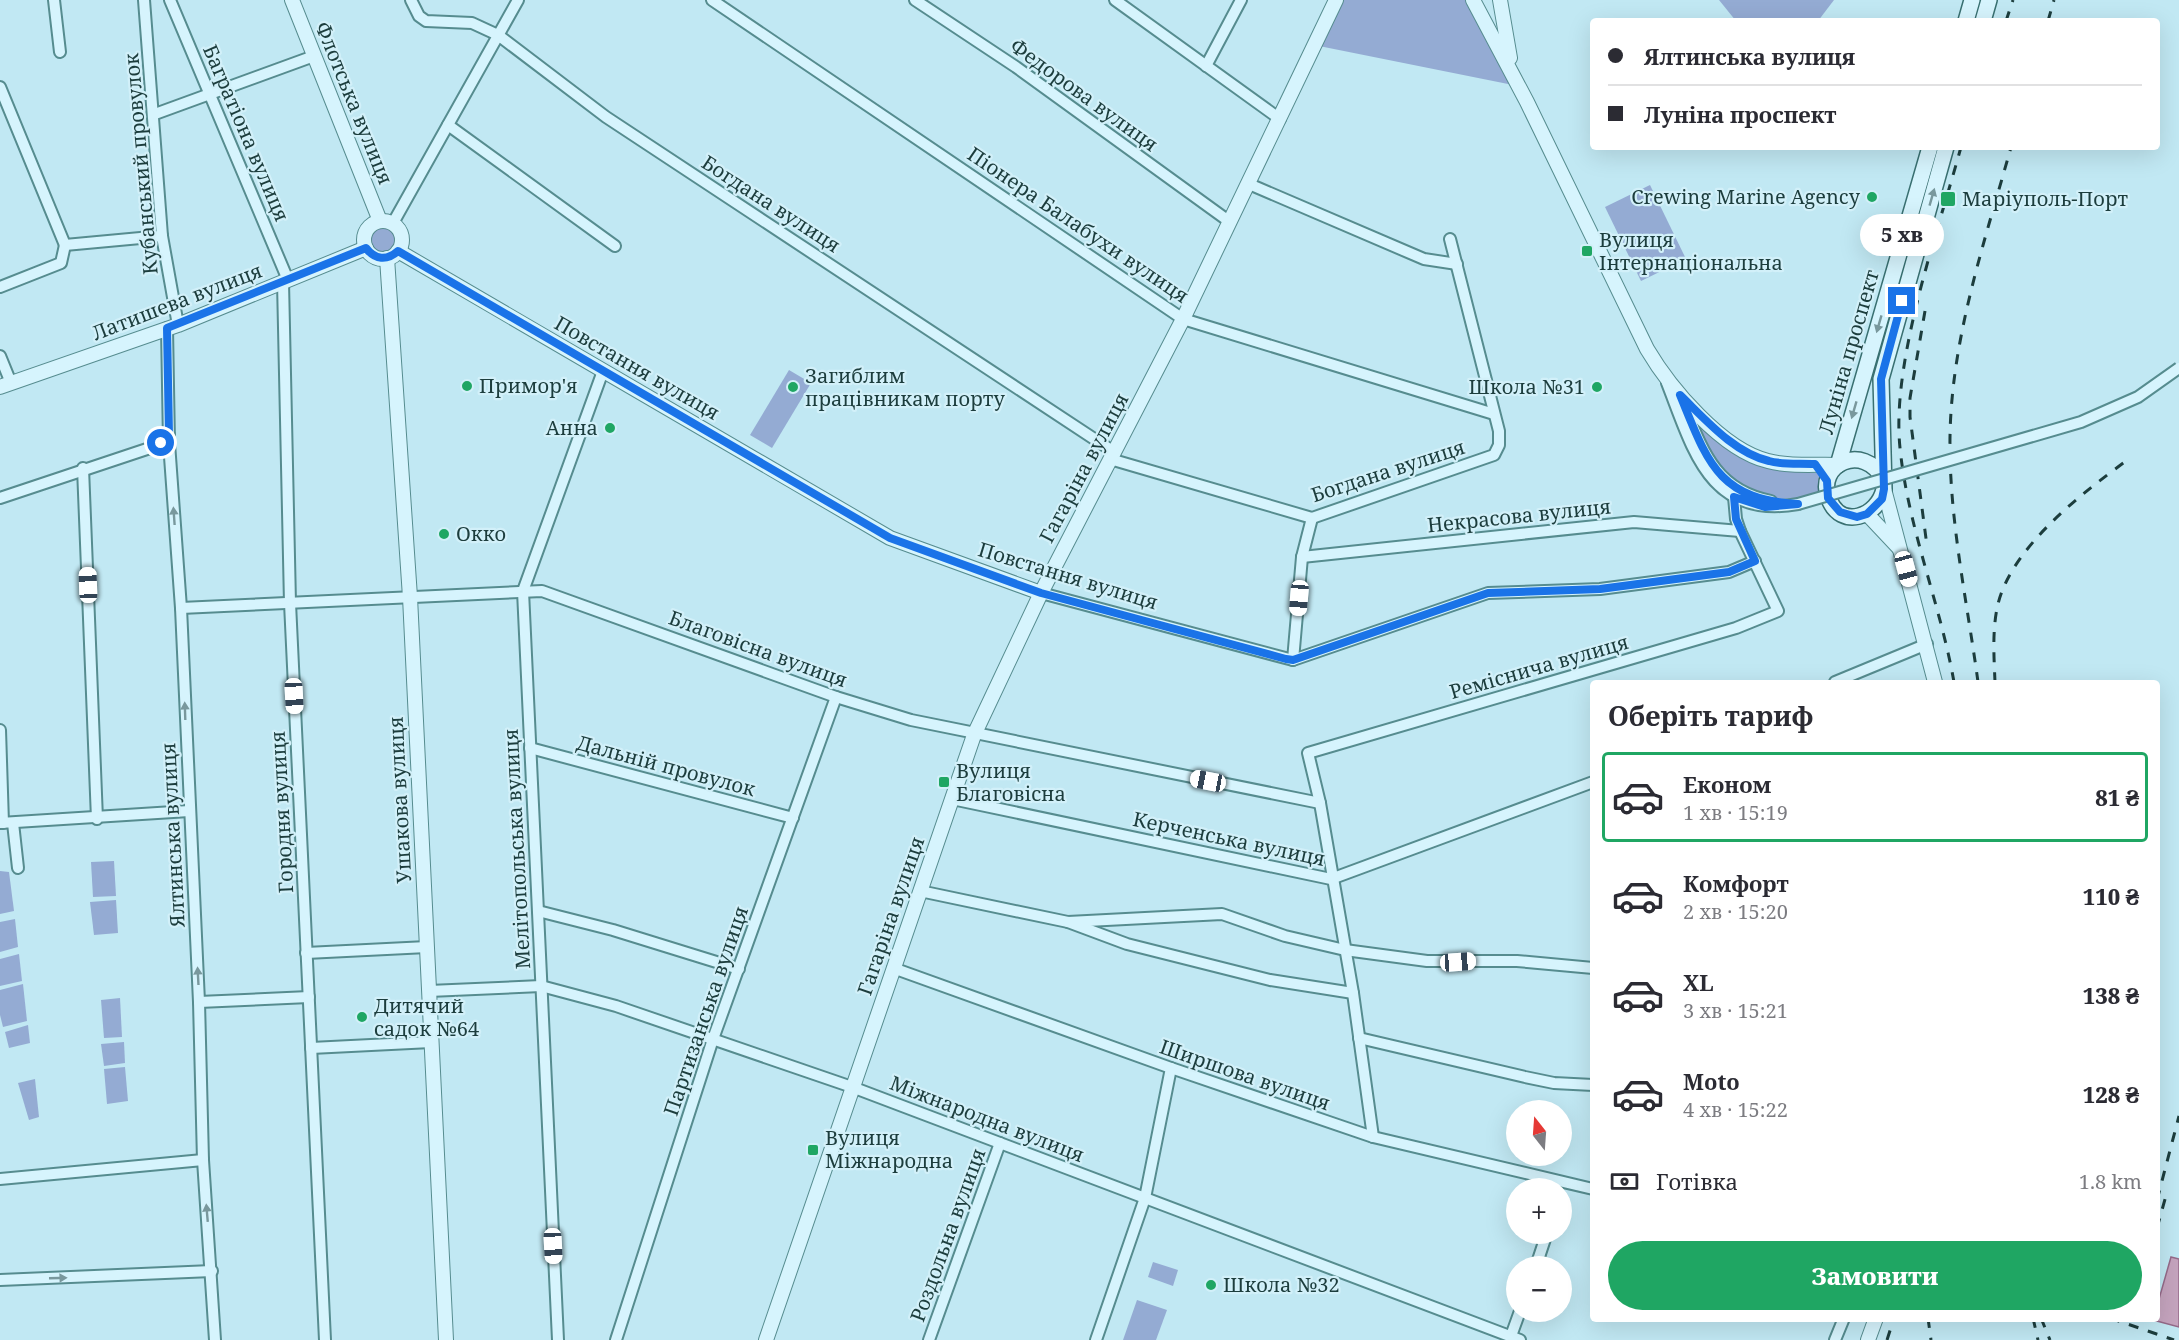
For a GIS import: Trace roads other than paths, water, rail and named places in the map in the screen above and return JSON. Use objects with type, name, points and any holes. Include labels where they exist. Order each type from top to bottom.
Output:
[{"type":"main road","points":[[1967,18],[1972,0]]},
{"type":"main road","points":[[1984,18],[1989,0]]},
{"type":"main road","name":"Луніна проспект","points":[[1838,465],[1929,150]]},
{"type":"main road","name":"Луніна проспект","points":[[1884,484],[1880,391],[1883,367],[1946,150]]},
{"type":"main road","points":[[1855,459],[1872,464],[1884,484],[1876,508],[1857,517],[1840,512],[1828,498],[1827,481],[1838,465],[1855,459]]},
{"type":"street","points":[[54,0],[60,52]]},
{"type":"street","name":"Кубанський провулок","points":[[144,0],[155,114],[162,236],[172,327]]},
{"type":"street","name":"Багратіона вулиця","points":[[170,0],[286,281]]},
{"type":"street","name":"Флотська вулиця","points":[[292,0],[386,222]]},
{"type":"street","name":"Богдана вулиця","points":[[411,0],[419,16],[426,21],[472,23],[498,35],[606,117],[1112,456],[1312,518],[1494,455],[1499,445],[1494,414]]},
{"type":"street","points":[[386,222],[402,236],[392,255],[379,258],[366,248],[365,234],[368,228],[386,222],[447,125],[518,0]]},
{"type":"street","name":"Піонера Балабухи вулиця","points":[[712,0],[1183,319],[1494,414]]},
{"type":"street","name":"Федорова вулиця","points":[[915,0],[1016,67],[1230,222]]},
{"type":"street","points":[[1115,0],[1130,5],[1206,66],[1280,119]]},
{"type":"street","points":[[1206,66],[1241,0]]},
{"type":"street","name":"Гагаріна вулиця","points":[[766,1340],[974,735],[1041,593],[1183,319],[1336,0]]},
{"type":"street","points":[[1473,0],[1527,102],[1647,349],[1663,374],[1680,395],[1716,429],[1749,453],[1771,462],[1838,465]]},
{"type":"street","points":[[1500,0],[1507,45],[1527,102]]},
{"type":"street","points":[[155,114],[315,56]]},
{"type":"street","points":[[0,87],[65,245],[61,263],[0,287]]},
{"type":"street","points":[[447,125],[615,246]]},
{"type":"street","points":[[1249,184],[1424,259],[1457,264]]},
{"type":"street","points":[[65,245],[162,236]]},
{"type":"street","points":[[1450,239],[1494,414]]},
{"type":"street","name":"Латишева вулиця","points":[[5,385],[172,327],[366,248]]},
{"type":"street","name":"Повстання вулиця","points":[[392,255],[603,371],[890,538],[1041,593],[1293,660]]},
{"type":"street","name":"Ушакова вулиця","points":[[392,255],[446,1340]]},
{"type":"street","name":"Городня вулиця","points":[[286,281],[290,603],[325,1340]]},
{"type":"street","name":"Ялтинська вулиця","points":[[172,327],[169,435],[180,608],[199,1002],[203,1160],[215,1340]]},
{"type":"street","points":[[0,356],[5,385]]},
{"type":"street","points":[[1663,374],[1703,469],[1722,490],[1734,497],[1765,507],[1798,504],[2081,422],[2138,397],[2179,368]]},
{"type":"street","name":"Мелітопольська вулиця","points":[[558,1340],[523,591],[603,371]]},
{"type":"street","points":[[1680,395],[1704,454],[1719,474],[1752,496],[1767,501],[1798,504]]},
{"type":"street","points":[[0,498],[83,468],[156,446],[169,435]]},
{"type":"street","points":[[156,446],[170,453]]},
{"type":"street","points":[[1815,464],[1827,481]]},
{"type":"street","points":[[83,468],[97,819]]},
{"type":"street","name":"Луніна проспект","points":[[1884,484],[1935,680]]},
{"type":"street","points":[[1312,518],[1302,557],[1293,660],[1488,593],[1600,589],[1729,572],[1755,561],[1736,519],[1734,497]]},
{"type":"street","name":"Луніна проспект","points":[[1867,514],[1901,550]]},
{"type":"street","name":"Некрасова вулиця","points":[[1302,557],[1634,522],[1740,531]]},
{"type":"street","name":"Реміснича вулиця","points":[[1320,803],[1308,753],[1736,628],[1778,611],[1755,561]]},
{"type":"street","name":"Благовісна вулиця","points":[[180,608],[542,591],[836,697],[911,720],[974,735],[1320,803]]},
{"type":"street","points":[[1839,680],[1927,644]]},
{"type":"street","name":"Партизанська вулиця","points":[[616,1340],[713,1039],[836,697]]},
{"type":"street","points":[[0,730],[5,823],[18,868]]},
{"type":"street","name":"Дальній провулок","points":[[530,748],[793,818]]},
{"type":"street","name":"Керченська вулиця","points":[[952,799],[1331,879],[1590,783]]},
{"type":"street","points":[[1320,803],[1331,879],[1353,993],[1373,1137]]},
{"type":"street","points":[[5,823],[97,819],[189,811]]},
{"type":"street","points":[[920,891],[1068,922],[1127,944],[1260,977],[1353,993]]},
{"type":"street","points":[[538,911],[613,930],[739,969]]},
{"type":"street","points":[[1068,922],[1222,914],[1285,936],[1345,950],[1427,961],[1517,961],[1590,968]]},
{"type":"street","points":[[306,953],[427,947]]},
{"type":"street","name":"Ширшова вулиця","points":[[893,968],[1171,1068],[1373,1137],[1531,1178]]},
{"type":"street","name":"Міжнародна вулиця","points":[[429,991],[541,986],[616,1006],[852,1087],[1516,1338]]},
{"type":"street","points":[[199,1002],[309,997]]},
{"type":"street","points":[[1359,1038],[1554,1083],[1590,1085]]},
{"type":"street","points":[[311,1048],[431,1042]]},
{"type":"street","points":[[1096,1340],[1145,1198],[1171,1068]]},
{"type":"street","name":"Роздольна вулиця","points":[[929,1340],[1000,1143]]},
{"type":"street","points":[[0,1179],[203,1160]]},
{"type":"street","name":"Ширшова вулиця","points":[[1572,1186],[1590,1189]]},
{"type":"street","points":[[1,1278],[212,1271]]},
{"type":"street","points":[[1516,1338],[1518,1322]]},
{"type":"street","points":[[1835,1340],[1842,1322]]},
{"type":"street","points":[[1868,1340],[1875,1322]]},
{"type":"railway","points":[[2007,18],[2013,0]]},
{"type":"railway","points":[[2049,18],[2054,0]]},
{"type":"railway","points":[[1954,680],[1904,478],[1899,414],[1902,376],[1909,337],[1929,257],[1960,150]]},
{"type":"railway","points":[[1978,680],[1954,514],[1951,480],[1951,412],[1954,378],[1966,311],[2010,150]]},
{"type":"railway","points":[[1925,311],[1910,398],[1910,417],[1927,546]]},
{"type":"railway","points":[[1995,680],[1996,614],[2006,583],[2018,562],[2033,542],[2069,506],[2126,461]]},
{"type":"railway","points":[[2160,1189],[2179,1116]]},
{"type":"railway","points":[[2160,1217],[2167,1192]]},
{"type":"railway","points":[[1887,1340],[1893,1322]]},
{"type":"railway","points":[[1929,1322],[1931,1340]]},
{"type":"railway","points":[[2034,1322],[2038,1340]]},
{"type":"railway","points":[[2043,1322],[2050,1340]]},
{"type":"railway","points":[[2122,1322],[2174,1340]]},
{"type":"place","name":"Crewing Marine Agency","points":[[1872,197]]},
{"type":"place","name":"Маріуполь-Порт","points":[[1948,199]]},
{"type":"place","name":"Вулиця Інтернаціональна","points":[[1587,251]]},
{"type":"place","name":"Примор'я","points":[[467,386]]},
{"type":"place","name":"Загиблим працівникам порту","points":[[793,387]]},
{"type":"place","name":"Школа №31","points":[[1597,387]]},
{"type":"place","name":"Анна","points":[[610,428]]},
{"type":"place","name":"Окко","points":[[444,534]]},
{"type":"place","name":"Вулиця Благовісна","points":[[944,782]]},
{"type":"place","name":"Дитячий садок №64","points":[[362,1017]]},
{"type":"place","name":"Вулиця Міжнародна","points":[[813,1150]]},
{"type":"place","name":"Школа №32","points":[[1211,1285]]}]
